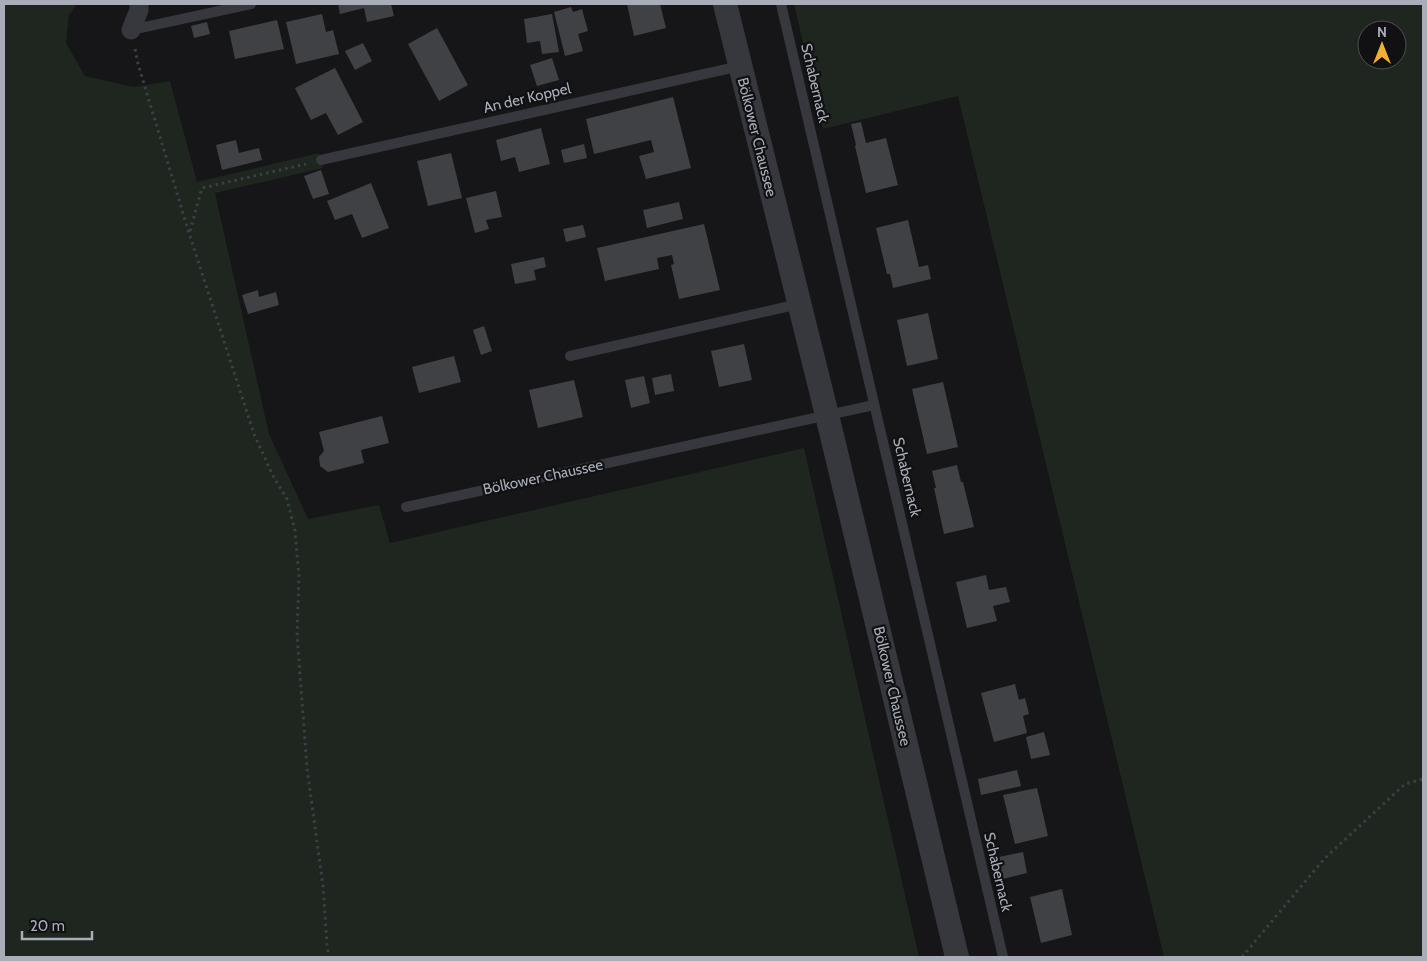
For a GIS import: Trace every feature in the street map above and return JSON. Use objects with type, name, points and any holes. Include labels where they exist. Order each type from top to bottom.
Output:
[{"type":"street","points":[[131,30],[139,10],[139,4]]},
{"type":"street","name":"Bölkower Chaussee","points":[[725,4],[827,415],[957,957]]},
{"type":"lane","points":[[131,30],[251,4]]},
{"type":"lane","name":"Schabernack","points":[[781,4],[1003,957]]},
{"type":"lane","name":"An der Koppel","points":[[321,160],[740,66]]},
{"type":"lane","points":[[570,356],[799,304]]},
{"type":"lane","name":"Bölkower Chaussee","points":[[406,507],[874,404]]},
{"type":"path","points":[[131,30],[138,64],[189,233],[254,434],[287,499],[295,531],[299,577],[297,636],[307,768],[323,886],[329,957]]},
{"type":"path","points":[[189,233],[202,188],[321,160]]},
{"type":"path","points":[[1242,957],[1324,859],[1405,784],[1423,780]]},
{"type":"shaded area","points":[[4,4],[77,4],[69,15],[66,43],[85,76],[134,87],[170,81],[197,182],[319,153],[323,168],[215,193],[269,434],[308,519],[379,505],[390,543],[804,448],[919,957],[4,957]]},
{"type":"shaded area","points":[[794,4],[1423,4],[1423,957],[1164,957],[958,96],[823,129]]},
{"type":"building","points":[[338,4],[391,4],[394,16],[367,22],[364,8],[340,14]]},
{"type":"building","points":[[627,4],[660,4],[666,28],[634,36]]},
{"type":"building","points":[[571,7],[573,12],[582,9],[588,31],[578,34],[583,51],[565,56],[554,12]]},
{"type":"building","points":[[322,14],[326,32],[333,30],[339,54],[296,64],[286,22]]},
{"type":"building","points":[[552,14],[559,52],[542,54],[540,41],[527,43],[524,19]]},
{"type":"building","points":[[277,20],[284,49],[235,59],[229,31]]},
{"type":"building","points":[[207,22],[210,34],[194,38],[191,26]]},
{"type":"building","points":[[437,28],[468,85],[439,101],[408,44]]},
{"type":"building","points":[[363,43],[372,61],[355,70],[345,51]]},
{"type":"building","points":[[552,58],[559,80],[537,86],[530,65]]},
{"type":"building","points":[[335,68],[363,122],[338,135],[326,113],[311,120],[295,88]]},
{"type":"building","points":[[673,97],[691,168],[646,179],[639,156],[654,152],[651,140],[594,154],[586,119]]},
{"type":"building","points":[[861,122],[866,143],[886,138],[898,185],[866,193],[851,124]]},
{"type":"building","points":[[541,128],[550,164],[519,172],[515,157],[501,161],[496,140]]},
{"type":"building","points":[[236,140],[239,153],[259,148],[262,160],[222,170],[216,145]]},
{"type":"building","points":[[584,144],[587,158],[564,163],[561,150]]},
{"type":"building","points":[[451,153],[462,198],[428,206],[417,161]]},
{"type":"building","points":[[321,170],[329,194],[313,199],[304,176]]},
{"type":"building","points":[[371,183],[389,228],[362,238],[352,214],[335,220],[327,201]]},
{"type":"building","points":[[496,191],[502,217],[486,220],[489,229],[475,233],[466,198]]},
{"type":"building","points":[[679,202],[683,219],[647,228],[643,210]]},
{"type":"building","points":[[908,220],[919,267],[928,265],[931,279],[893,288],[890,274],[887,274],[876,228]]},
{"type":"building","points":[[704,224],[720,290],[679,299],[671,265],[674,264],[672,255],[657,258],[659,269],[605,281],[597,248]]},
{"type":"building","points":[[583,225],[586,237],[566,242],[563,229]]},
{"type":"building","points":[[544,257],[546,267],[534,270],[536,280],[515,284],[511,264]]},
{"type":"building","points":[[258,290],[259,297],[276,292],[279,305],[248,314],[242,295]]},
{"type":"building","points":[[928,313],[938,359],[907,366],[897,320]]},
{"type":"building","points":[[484,326],[492,351],[481,355],[473,330]]},
{"type":"building","points":[[744,344],[752,380],[719,387],[711,351]]},
{"type":"building","points":[[454,356],[461,382],[419,393],[412,367]]},
{"type":"building","points":[[671,374],[674,391],[655,395],[652,378]]},
{"type":"building","points":[[644,376],[650,403],[631,408],[625,380]]},
{"type":"building","points":[[574,380],[583,417],[538,428],[529,390]]},
{"type":"building","points":[[943,382],[958,447],[927,454],[912,389]]},
{"type":"building","points":[[382,416],[389,443],[361,450],[364,463],[328,472],[320,466],[319,457],[324,451],[319,432]]},
{"type":"building","points":[[957,465],[974,527],[944,534],[932,471]]},
{"type":"building","points":[[986,575],[989,590],[1006,587],[1010,602],[993,606],[997,621],[967,628],[956,582]]},
{"type":"building","points":[[1015,684],[1019,700],[1025,698],[1029,714],[1023,716],[1027,733],[994,742],[981,693]]},
{"type":"building","points":[[1044,732],[1050,755],[1031,759],[1026,737]]},
{"type":"building","points":[[1017,770],[1021,786],[981,795],[978,779]]},
{"type":"building","points":[[1037,788],[1048,836],[1015,844],[1003,795]]},
{"type":"building","points":[[1023,852],[1027,873],[999,880],[994,858]]},
{"type":"building","points":[[1062,889],[1072,935],[1041,943],[1030,897]]}]
